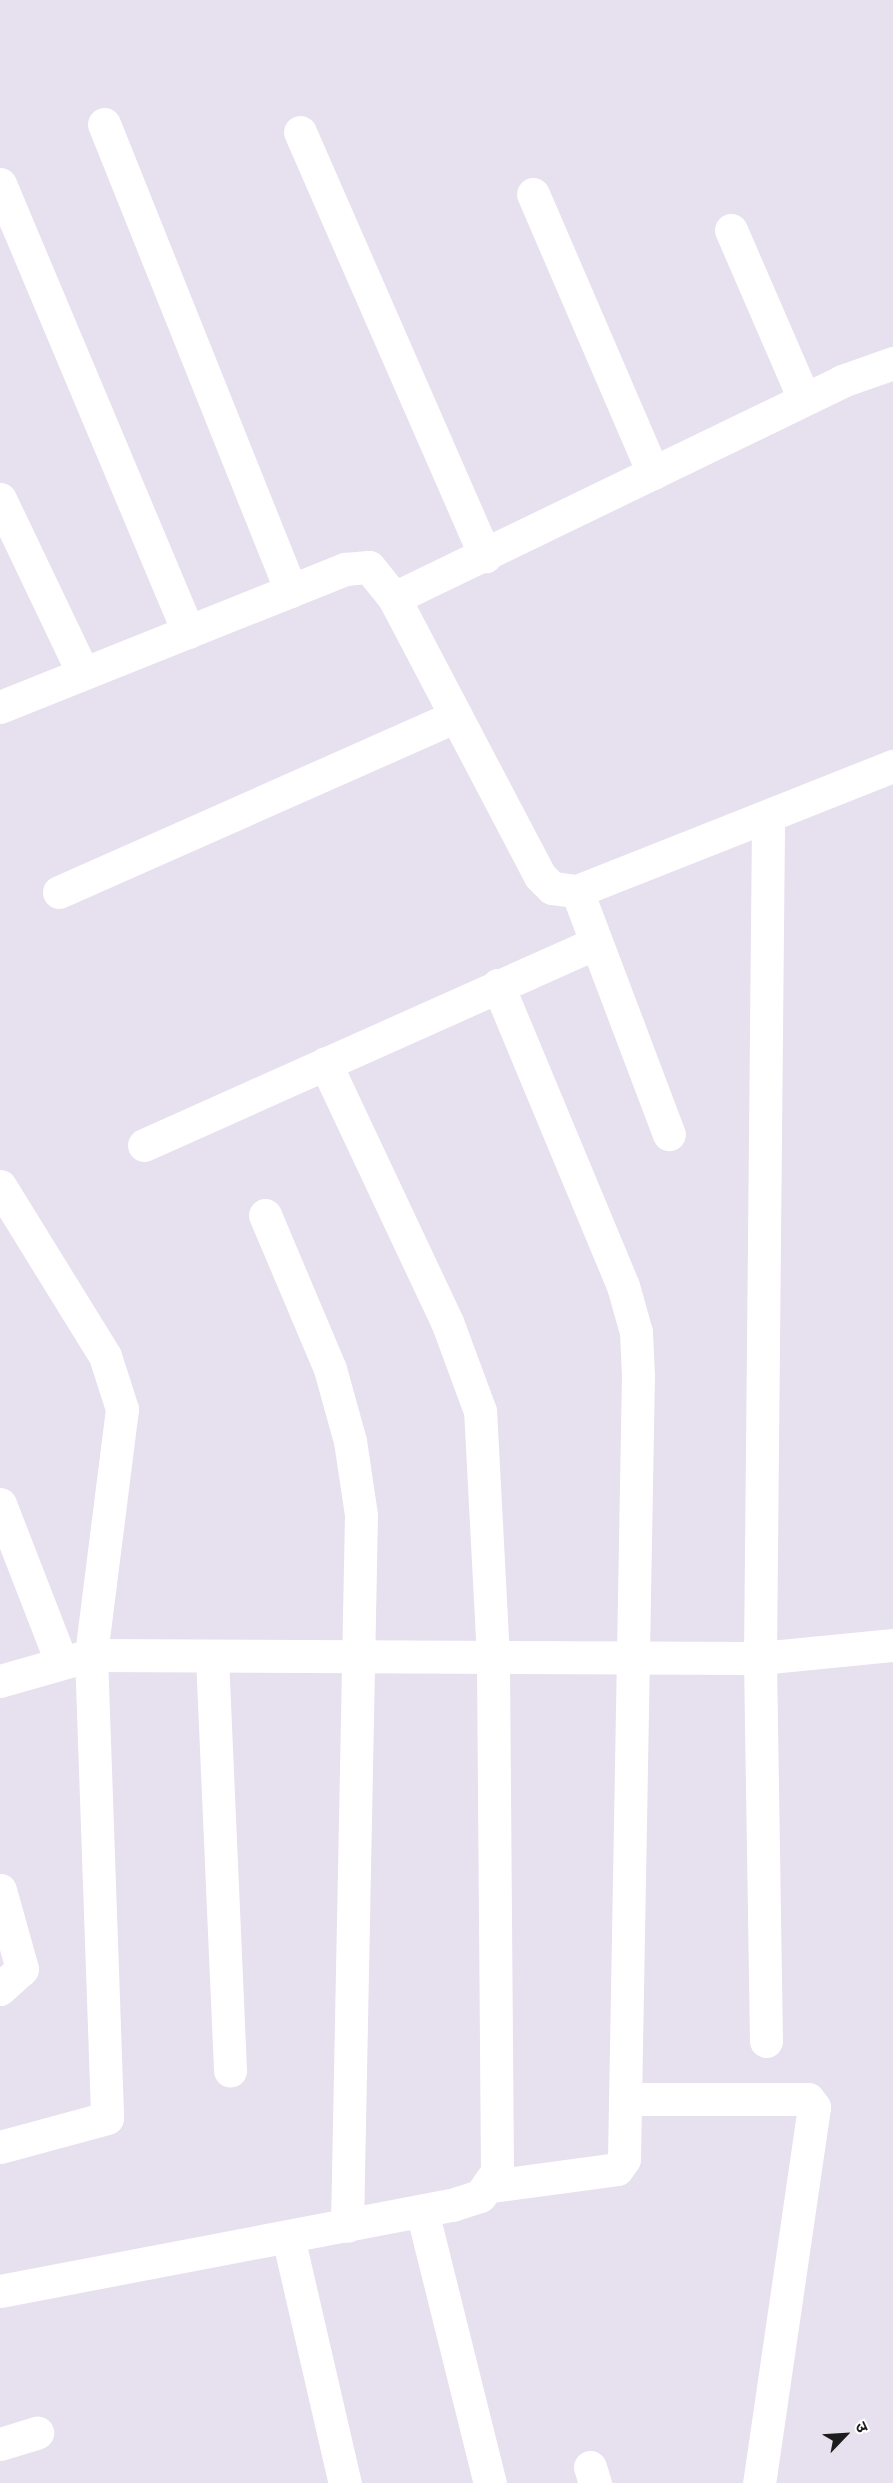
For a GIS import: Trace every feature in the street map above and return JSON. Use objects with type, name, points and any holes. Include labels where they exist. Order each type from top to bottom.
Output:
[{"type":"street","points":[[104,124],[291,591]]},
{"type":"street","points":[[300,132],[485,556]]},
{"type":"street","points":[[0,184],[188,632]]},
{"type":"street","points":[[533,194],[653,474]]},
{"type":"street","points":[[731,230],[804,399]]},
{"type":"street","points":[[394,598],[485,556],[804,399],[893,363]]},
{"type":"street","points":[[0,499],[82,671]]},
{"type":"street","points":[[0,707],[82,671],[188,632],[345,569],[369,567],[394,598],[540,876],[552,888],[577,891],[893,766]]},
{"type":"street","points":[[59,892],[456,716]]},
{"type":"street","points":[[766,2042],[760,1659],[768,817]]},
{"type":"street","points":[[577,891],[594,944],[669,1134]]},
{"type":"street","points":[[144,1145],[594,944]]},
{"type":"street","points":[[0,2291],[422,2211],[480,2196],[492,2186],[617,2169],[626,2142],[630,1658],[636,1332],[623,1286],[498,985]]},
{"type":"street","points":[[326,1063],[471,1375],[485,1451],[493,1658],[500,2135],[492,2186]]},
{"type":"street","points":[[0,1186],[105,1356],[122,1409],[76,1658],[107,2118],[0,2147]]},
{"type":"street","points":[[265,1215],[330,1369],[350,1441],[362,1515],[346,2226]]},
{"type":"street","points":[[0,1504],[76,1658]]},
{"type":"street","points":[[0,1681],[76,1658],[212,1656],[760,1659],[893,1645]]},
{"type":"street","points":[[212,1656],[230,2071]]},
{"type":"street","points":[[0,1890],[22,1969],[0,1989]]},
{"type":"street","points":[[626,2099],[808,2099],[814,2107],[759,2483]]},
{"type":"street","points":[[422,2211],[490,2483]]},
{"type":"street","points":[[288,2237],[345,2483]]},
{"type":"street","points":[[0,2444],[37,2433]]}]
